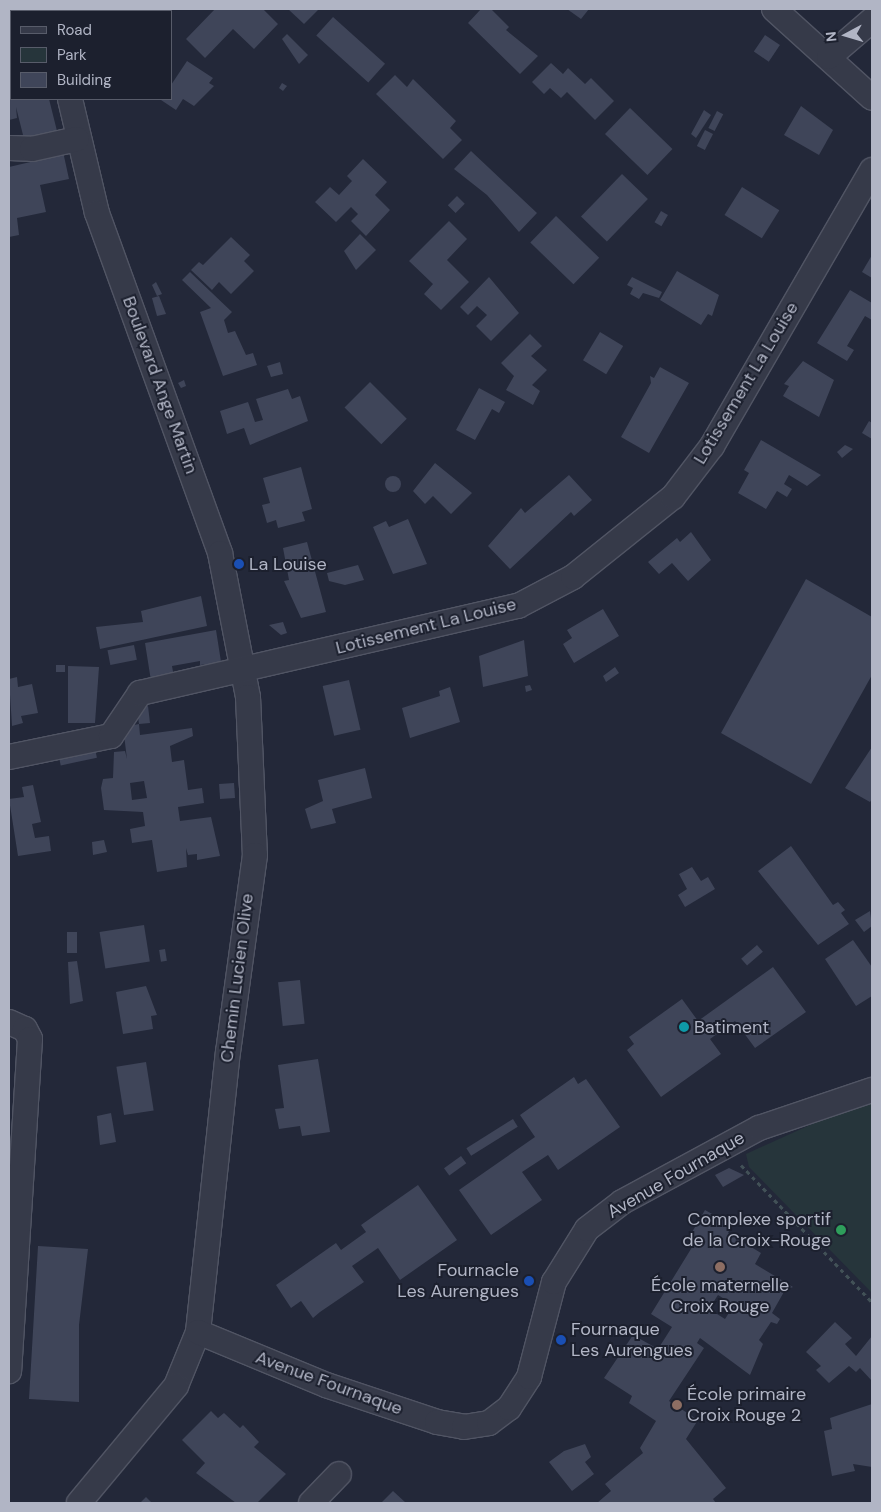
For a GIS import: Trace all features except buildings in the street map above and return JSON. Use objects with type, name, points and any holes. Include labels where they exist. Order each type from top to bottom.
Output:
[{"type":"street","points":[[774,9],[872,98]]},
{"type":"street","points":[[829,57],[872,20]]},
{"type":"street","name":"Boulevard Ange Martin","points":[[70,100],[77,139],[97,213],[220,553],[245,672]]},
{"type":"street","points":[[9,148],[32,149],[77,139]]},
{"type":"street","name":"Lotissement La Louise","points":[[9,757],[111,736],[140,693],[245,672],[518,606],[573,577],[623,540],[673,497],[712,446],[872,170]]},
{"type":"street","name":"Chemin Lucien Olive","points":[[79,1503],[176,1386],[198,1332],[202,1284],[255,855],[245,672]]},
{"type":"street","points":[[9,1022],[25,1029],[30,1039],[9,1371]]},
{"type":"street","name":"Avenue Fournaque","points":[[198,1332],[326,1385],[437,1422],[464,1426],[489,1423],[510,1408],[529,1377],[554,1282],[587,1229],[622,1202],[723,1146],[787,1115],[872,1090]]},
{"type":"street","points":[[311,1503],[339,1474]]},
{"type":"path","points":[[723,1146],[872,1302]]},
{"type":"green space","name":"Complexe sportif de la Croix-Rouge","points":[[872,1103],[872,1293],[749,1167],[746,1154],[843,1110]]},
{"type":"place","name":"La Louise","points":[[239,564]]},
{"type":"place","name":"Batiment","points":[[684,1027]]},
{"type":"place","name":"Complexe sportif de la Croix-Rouge","points":[[841,1230]]},
{"type":"place","name":"École maternelle Croix Rouge","points":[[720,1267]]},
{"type":"place","name":"Fournacle Les Aurengues","points":[[529,1281]]},
{"type":"place","name":"Fournaque Les Aurengues","points":[[561,1340]]},
{"type":"place","name":"École primaire Croix Rouge 2","points":[[677,1405]]}]
